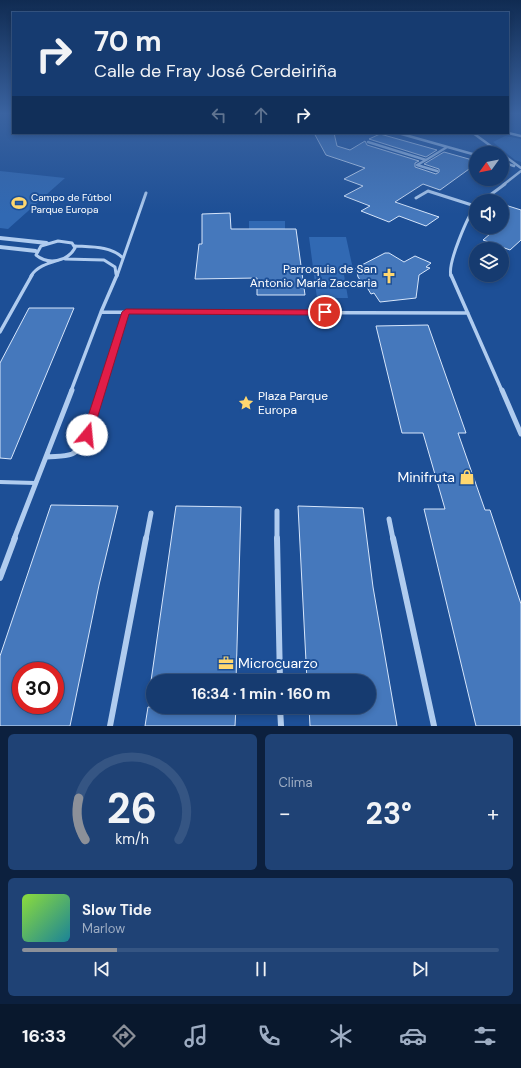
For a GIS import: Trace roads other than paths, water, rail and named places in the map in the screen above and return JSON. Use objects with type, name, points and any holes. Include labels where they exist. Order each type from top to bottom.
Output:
[{"type":"street","points":[[384,147],[426,160]]},
{"type":"street","points":[[437,171],[417,165],[447,147],[469,153]]},
{"type":"street","points":[[494,147],[517,166]]},
{"type":"street","points":[[509,164],[521,168]]},
{"type":"street","points":[[491,194],[521,171]]},
{"type":"street","points":[[416,198],[428,191],[469,204]]},
{"type":"street","points":[[0,578],[101,312],[117,275],[146,193]]},
{"type":"street","points":[[469,216],[464,226],[460,242],[449,266],[452,280],[521,434]]},
{"type":"street","points":[[0,238],[47,243],[64,241],[75,246],[110,250],[123,258]]},
{"type":"street","points":[[36,252],[38,248],[47,243]]},
{"type":"street","points":[[0,332],[34,271],[44,265],[71,255],[74,252],[75,246]]},
{"type":"street","points":[[0,247],[36,252]]},
{"type":"street","points":[[36,252],[36,255],[41,259],[60,260],[77,258],[104,260],[115,267],[117,275]]},
{"type":"street","points":[[101,312],[468,313]]},
{"type":"street","points":[[47,457],[68,455],[75,453],[81,448],[87,435],[126,312]]},
{"type":"street","points":[[0,482],[35,483]]},
{"type":"street","points":[[277,511],[280,674]]},
{"type":"street","points":[[110,726],[151,513]]},
{"type":"street","points":[[389,519],[434,726]]},
{"type":"street","points":[[280,714],[281,726]]},
{"type":"place","name":"Campo de Fútbol Parque Europa","points":[[19,203]]},
{"type":"place","name":"Parroquia de San Antonio María Zaccaria","points":[[389,276]]},
{"type":"place","name":"Plaza Parque Europa","points":[[246,403]]},
{"type":"place","name":"Minifruta","points":[[467,477]]},
{"type":"place","name":"Microcuarzo","points":[[226,663]]}]
